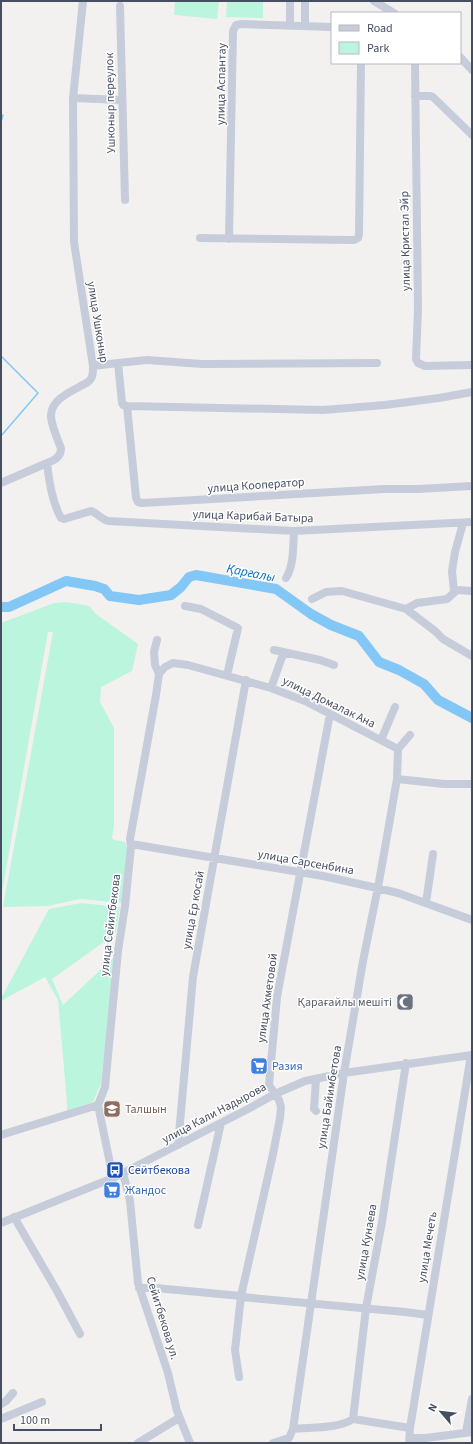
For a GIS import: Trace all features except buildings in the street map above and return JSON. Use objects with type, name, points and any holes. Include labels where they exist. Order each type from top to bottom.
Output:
[{"type":"street","name":"улица Ушконыр","points":[[47,463],[57,458],[61,452],[52,421],[52,410],[58,400],[91,380],[93,374],[74,242],[73,98],[83,1]]},
{"type":"street","points":[[290,1],[290,26]]},
{"type":"street","points":[[304,26],[305,1]]},
{"type":"street","points":[[374,1],[392,12]]},
{"type":"street","name":"Ушконыр переулок","points":[[120,6],[125,200]]},
{"type":"street","points":[[382,6],[387,12]]},
{"type":"street","name":"улица Аспантау","points":[[229,239],[233,31],[236,25],[242,24],[331,27]]},
{"type":"street","points":[[461,58],[472,70]]},
{"type":"street","points":[[200,238],[354,240],[358,238],[361,64]]},
{"type":"street","name":"улица Кристал Эйр","points":[[415,64],[418,309],[416,359],[418,364],[425,366],[472,365]]},
{"type":"street","points":[[415,96],[433,97],[472,135]]},
{"type":"street","points":[[73,98],[122,100]]},
{"type":"street","points":[[93,366],[147,360],[202,364],[377,363]]},
{"type":"street","name":"улица Кооператор","points":[[118,363],[122,403],[123,405],[128,406],[136,498],[138,502],[142,503],[384,489],[472,486]]},
{"type":"street","points":[[128,406],[323,410],[385,405],[472,392]]},
{"type":"street","points":[[1,483],[47,463]]},
{"type":"street","name":"улица Карибай Батыра","points":[[47,463],[48,480],[57,510],[61,518],[64,519],[91,511],[102,520],[108,522],[294,531],[468,522]]},
{"type":"street","points":[[454,591],[452,571],[458,538],[468,522]]},
{"type":"street","points":[[286,578],[289,574],[292,558],[294,531]]},
{"type":"street","points":[[406,609],[417,603],[447,599],[454,591],[457,590],[472,591]]},
{"type":"street","points":[[312,599],[326,592],[342,591],[406,609],[444,639],[472,656]]},
{"type":"street","points":[[185,606],[201,609],[238,628],[227,675]]},
{"type":"street","name":"улица Сейитбекова","points":[[98,1105],[105,1087],[118,951],[125,906],[131,844],[130,839],[155,702],[158,674],[155,665],[154,652],[157,640]]},
{"type":"street","points":[[274,650],[320,660],[334,665]]},
{"type":"street","points":[[271,688],[282,657],[285,653]]},
{"type":"street","name":"улица Домалак Ана","points":[[158,674],[165,667],[173,663],[188,665],[246,680],[304,701],[398,749]]},
{"type":"street","name":"улица Ер косай","points":[[178,1145],[193,977],[246,680]]},
{"type":"street","points":[[381,740],[395,707]]},
{"type":"street","name":"улица Ахметовой","points":[[239,1377],[235,1350],[241,1296],[280,1118],[281,1106],[269,1085],[277,997],[330,714]]},
{"type":"street","points":[[410,735],[398,749],[397,775],[444,784],[472,784]]},
{"type":"street","name":"улица Байимбетова","points":[[293,1429],[344,1073],[397,775]]},
{"type":"street","name":"улица Сарсенбина","points":[[131,844],[300,872],[377,888],[426,903],[472,920]]},
{"type":"street","points":[[426,903],[433,854]]},
{"type":"street","name":"улица Кали Надырова","points":[[1,1223],[113,1178],[275,1094],[305,1081],[406,1063],[471,1055]]},
{"type":"street","name":"улица Мечеть","points":[[409,1440],[471,1055]]},
{"type":"street","name":"улица Кунаева","points":[[351,1421],[366,1308],[384,1207],[406,1063]]},
{"type":"street","points":[[316,1079],[314,1109],[316,1111]]},
{"type":"street","points":[[1,1135],[98,1105],[113,1178]]},
{"type":"street","points":[[198,1225],[221,1123]]},
{"type":"street","name":"Сейитбекова ул.","points":[[123,1173],[130,1201],[139,1288],[168,1373],[179,1418],[190,1443]]},
{"type":"street","points":[[14,1217],[80,1334]]},
{"type":"street","points":[[139,1288],[156,1288],[428,1315]]},
{"type":"street","points":[[1,1404],[13,1393]]},
{"type":"street","points":[[409,1440],[469,1432],[472,1399]]},
{"type":"street","points":[[1,1419],[42,1402]]},
{"type":"street","points":[[138,1443],[179,1418]]},
{"type":"street","points":[[273,1443],[289,1438],[293,1429],[333,1426],[351,1421],[410,1428]]},
{"type":"green space","points":[[175,1],[219,1],[217,19],[174,15]]},
{"type":"green space","points":[[227,1],[263,2],[263,18],[226,17]]},
{"type":"green space","points":[[67,602],[89,606],[96,614],[138,644],[132,671],[101,687],[100,702],[114,728],[114,826],[112,838],[114,840],[125,842],[128,851],[123,903],[80,899],[48,906],[3,907],[53,632],[48,632],[1,898],[1,623],[54,603]]},
{"type":"green space","points":[[81,903],[120,907],[116,932],[52,979],[63,1005],[113,958],[114,973],[101,1083],[93,1102],[67,1111],[58,1000],[45,977],[1,1001],[1,995],[3,995],[49,909]]},
{"type":"waterway","points":[[1,122],[3,115]]},
{"type":"waterway","points":[[1,356],[38,393],[1,436]]},
{"type":"waterway","name":"Қарғалы","points":[[1,607],[9,607],[66,581],[104,589],[110,596],[139,600],[171,595],[181,587],[189,577],[196,575],[276,589],[311,614],[331,625],[359,636],[379,662],[399,670],[424,684],[438,700],[472,718]]},
{"type":"place","name":"Қарағайлы мешіті","points":[[405,1002]]},
{"type":"place","name":"Разия","points":[[259,1066]]},
{"type":"place","name":"Талшын","points":[[112,1109]]},
{"type":"place","name":"Сейтбекова","points":[[115,1170]]},
{"type":"place","name":"Жандос","points":[[112,1190]]}]
